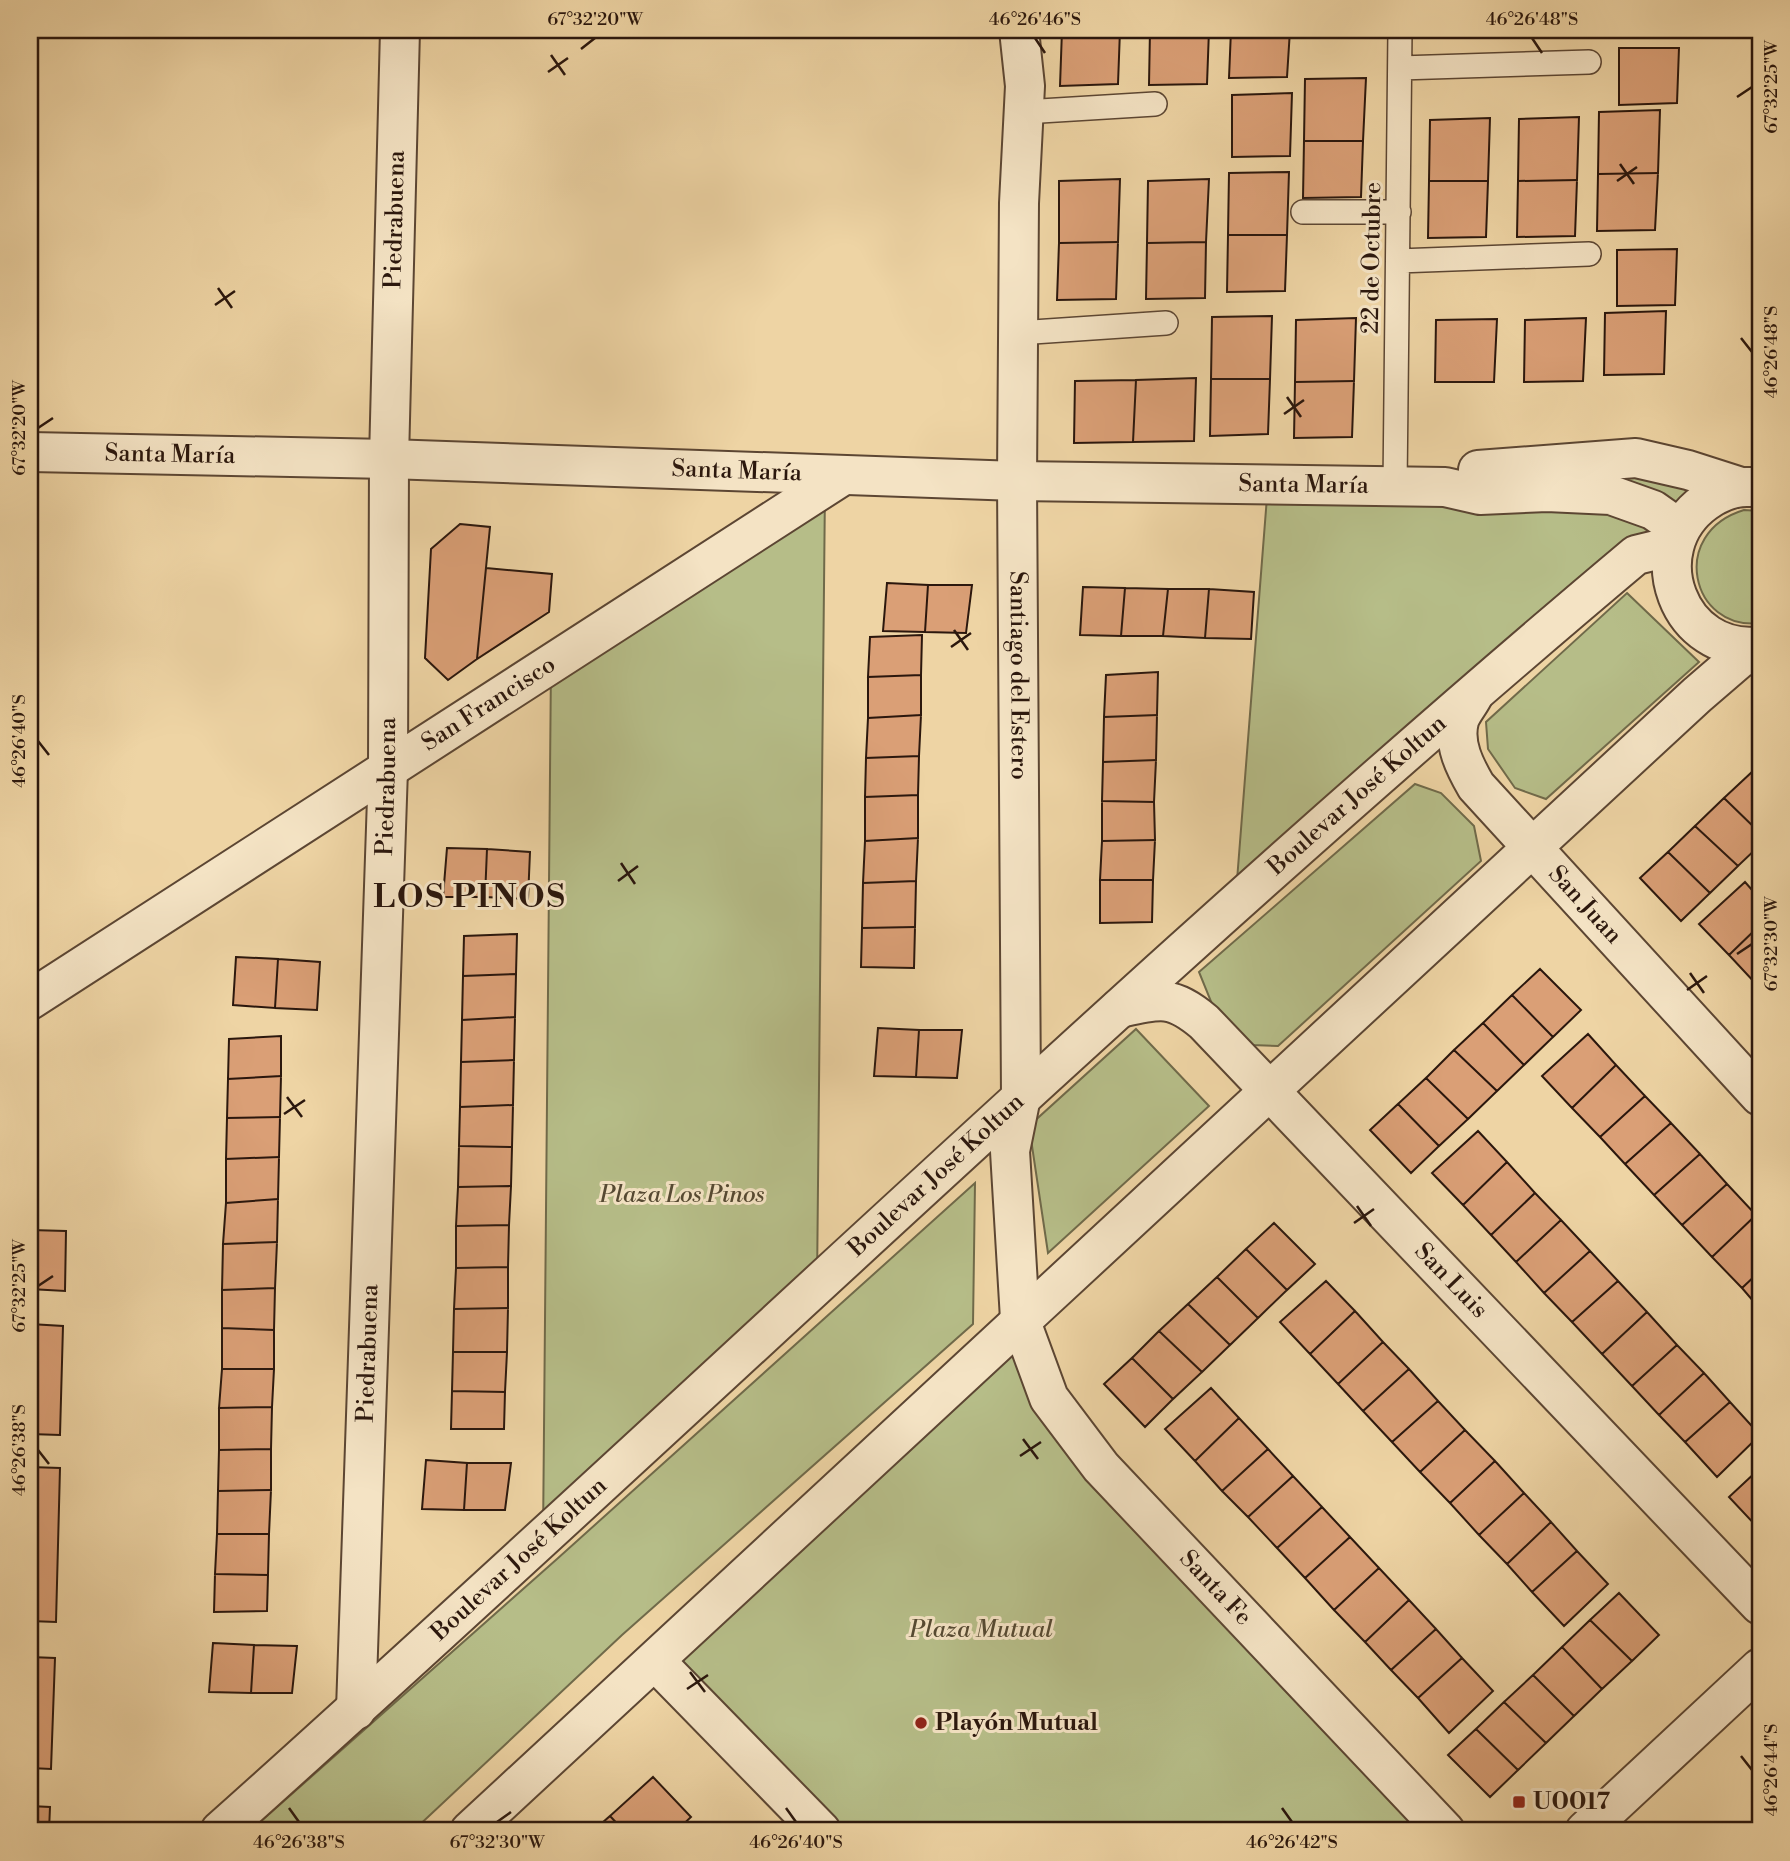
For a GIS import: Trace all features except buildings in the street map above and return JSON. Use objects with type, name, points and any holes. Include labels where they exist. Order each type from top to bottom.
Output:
[{"type":"street","name":"Piedrabuena","points":[[356,1710],[388,769],[389,459],[400,30]]},
{"type":"street","name":"Santiago del Estero","points":[[1019,30],[1026,86],[1020,203],[1017,481],[1021,1097],[1010,1151],[1020,1319]]},
{"type":"street","name":"Santa María","points":[[30,452],[389,459],[1017,481],[1445,487],[1480,495],[1547,492],[1611,495],[1653,510],[1676,538]]},
{"type":"street","name":"Santa María","points":[[1445,487],[1480,469],[1636,458],[1749,487]]},
{"type":"street","name":"San Francisco","points":[[30,1000],[842,476]]},
{"type":"street","points":[[1749,487],[1716,494],[1693,511],[1676,538],[1670,566],[1674,588],[1682,607],[1701,629],[1723,642],[1760,648]]},
{"type":"street","name":"Boulevar José Koltun","points":[[220,1831],[356,1710],[1120,1008],[1636,555],[1676,538]]},
{"type":"street","points":[[470,1831],[1697,695],[1740,658],[1760,648]]},
{"type":"street","name":"San Juan","points":[[1473,696],[1459,721],[1462,762],[1476,786],[1760,1096]]},
{"type":"street","name":"San Luis","points":[[1120,1008],[1164,1000],[1184,1006],[1204,1022],[1272,1090],[1760,1605]]},
{"type":"street","name":"Santa Fe","points":[[1020,1319],[1049,1398],[1101,1467],[1445,1831]]},
{"type":"street","points":[[655,1661],[821,1831]]},
{"type":"street","points":[[1585,1831],[1760,1668]]},
{"type":"lane","name":"22 de Octubre","points":[[1395,486],[1400,30]]},
{"type":"lane","points":[[1400,68],[1589,62]]},
{"type":"lane","points":[[1024,112],[1155,104]]},
{"type":"lane","points":[[1303,212],[1399,212]]},
{"type":"lane","points":[[1398,261],[1589,254]]},
{"type":"lane","points":[[1018,333],[1166,323]]},
{"type":"green space","points":[[1636,458],[1738,486],[1235,906],[1268,484]]},
{"type":"green space","name":"Plaza Los Pinos","points":[[825,487],[817,1285],[543,1538],[551,664]]},
{"type":"green space","points":[[1744,510],[1760,511],[1760,623],[1736,621],[1718,612],[1705,597],[1698,578],[1697,558],[1705,538],[1720,522]]},
{"type":"green space","points":[[1627,593],[1699,662],[1546,799],[1515,788],[1488,749],[1486,722]]},
{"type":"green space","points":[[1415,784],[1441,793],[1474,826],[1481,861],[1278,1046],[1251,1045],[1214,1009],[1199,972]]},
{"type":"green space","points":[[1136,1029],[1209,1106],[1048,1253],[1029,1126]]},
{"type":"green space","points":[[975,1183],[973,1324],[622,1635],[413,1831],[250,1831],[557,1559]]},
{"type":"green space","name":"Plaza Mutual","points":[[1020,1319],[1049,1398],[1448,1831],[821,1831],[655,1661]]},
{"type":"place","name":"Playón Mutual","points":[[921,1723]]},
{"type":"place","name":"U0017","points":[[1519,1802]]},
{"type":"district","name":"LOS PINOS","points":[[470,897]]}]
